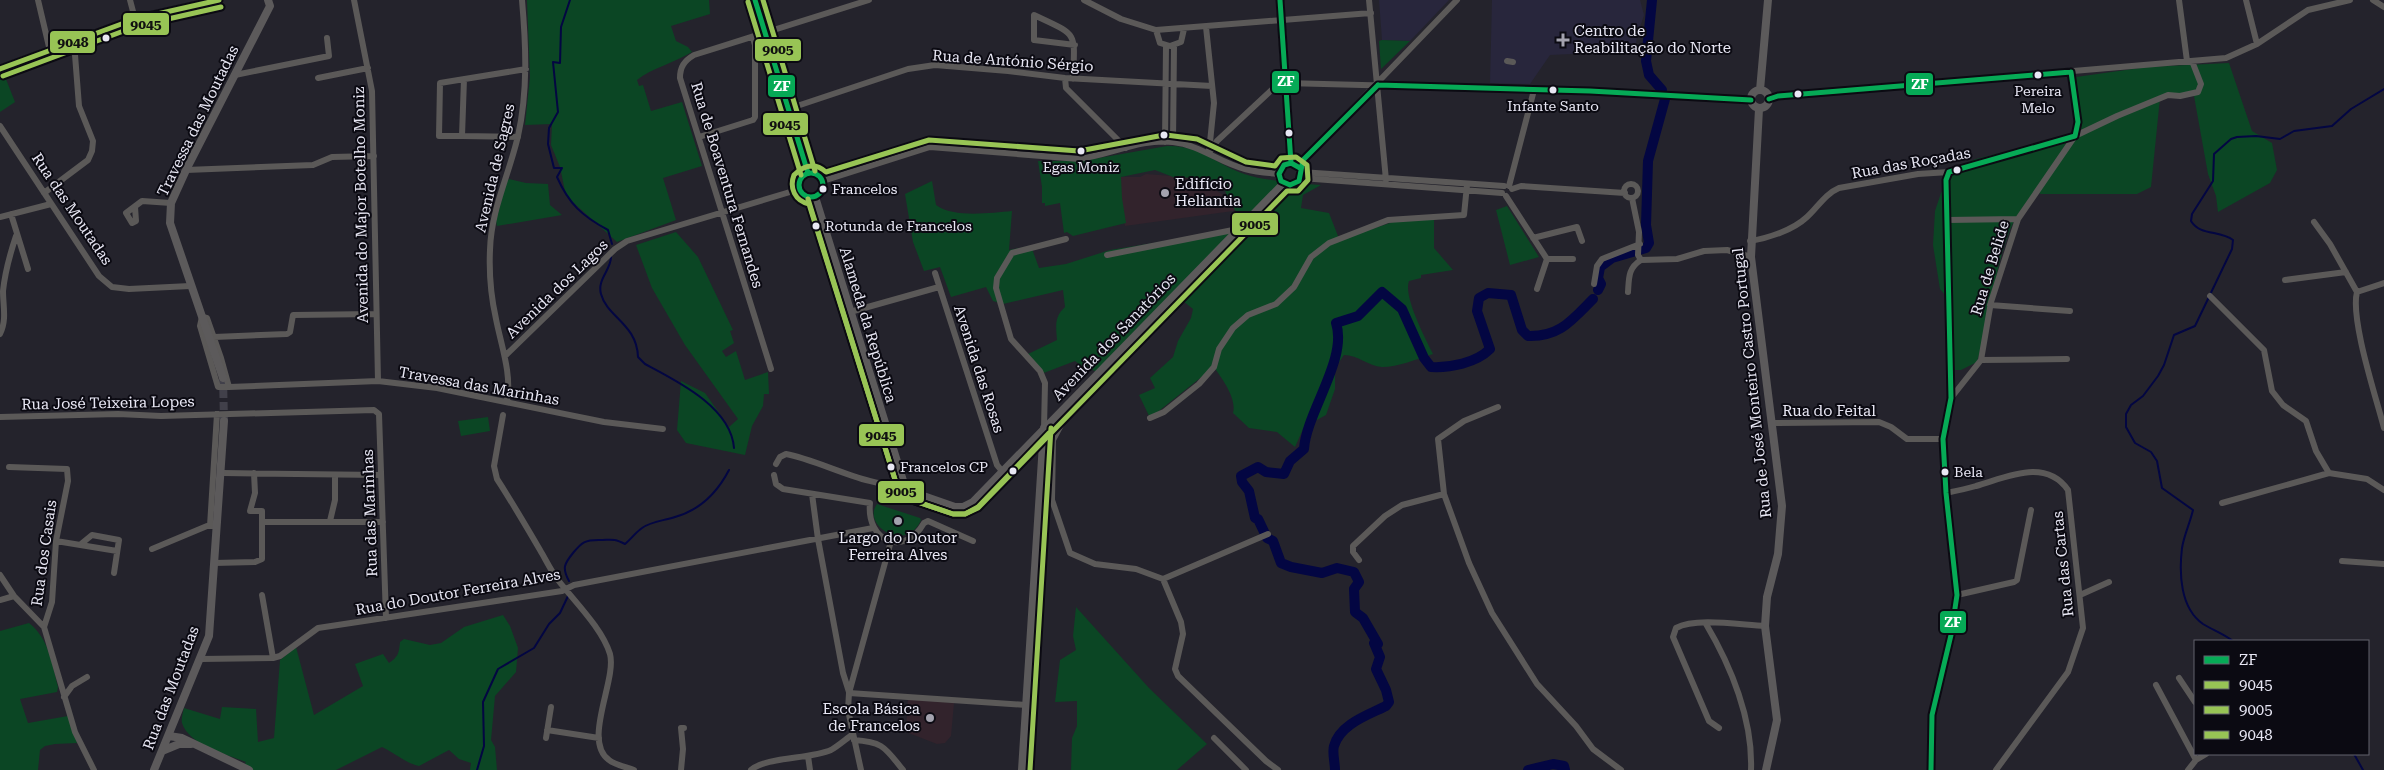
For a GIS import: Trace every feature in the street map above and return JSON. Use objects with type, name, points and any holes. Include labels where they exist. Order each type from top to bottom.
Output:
[{"type":"main road","points":[[0,70],[135,19],[219,0]]},
{"type":"main road","name":"Travessa das Moutadas","points":[[190,286],[170,223],[171,203],[270,6],[268,0]]},
{"type":"main road","points":[[754,0],[808,173]]},
{"type":"main road","points":[[1280,0],[1291,163],[1301,172]]},
{"type":"main road","points":[[1760,90],[1768,0]]},
{"type":"main road","points":[[1760,90],[1767,94],[1769,99],[1768,105],[1759,109],[1754,107],[1751,100],[1752,94],[1760,90]]},
{"type":"main road","name":"Rua de José Monteiro Castro Portugal","points":[[1759,109],[1750,257],[1782,506],[1782,530],[1767,597],[1765,626],[1777,720],[1766,770]]},
{"type":"main road","points":[[1284,183],[1280,174],[1284,165],[1291,163]]},
{"type":"main road","name":"Avenida dos Sanatórios","points":[[904,484],[909,491],[955,507],[963,507],[973,502],[1238,229],[1284,183],[1294,184],[1301,172]]},
{"type":"main road","points":[[808,173],[817,174],[823,181],[822,191],[815,197],[806,196],[800,189],[800,179],[808,173]]},
{"type":"main road","name":"Alameda da República","points":[[815,197],[904,484]]},
{"type":"main road","points":[[190,286],[223,378]]},
{"type":"main road","name":"Rua das Moutadas","points":[[154,770],[201,660],[211,622],[214,563],[213,526],[226,417]]},
{"type":"main road","points":[[1022,770],[1044,428]]},
{"type":"main road","points":[[1026,446],[1042,450]]},
{"type":"main road","points":[[176,719],[180,741]]},
{"type":"main road","points":[[169,736],[180,741],[195,744],[249,770]]},
{"type":"main road","points":[[162,751],[180,741]]},
{"type":"street","points":[[38,0],[50,51]]},
{"type":"street","points":[[130,0],[135,19]]},
{"type":"street","name":"Avenida do Major Botelho Moniz","points":[[354,0],[372,91],[378,381]]},
{"type":"street","name":"Avenida de Sagres","points":[[507,401],[505,356],[495,316],[490,248],[492,225],[499,196],[518,137],[524,103],[526,69],[522,0]]},
{"type":"street","name":"Rua de Boaventura Fernandes","points":[[771,369],[680,78],[683,64],[694,55],[869,0]]},
{"type":"street","points":[[1084,0],[1121,19],[1156,30],[1370,13]]},
{"type":"street","points":[[1370,0],[1386,181]]},
{"type":"street","points":[[1457,0],[1378,85],[1303,160],[1301,172],[1386,181],[1507,190],[1521,186],[1625,193],[1632,198],[1639,252],[1629,272],[1628,292]]},
{"type":"street","points":[[2179,0],[2190,61]]},
{"type":"street","points":[[2246,0],[2257,44]]},
{"type":"street","points":[[1769,99],[1778,96],[2226,58],[2257,44],[2308,10],[2350,0]]},
{"type":"street","points":[[1073,79],[1075,45],[1068,32],[1034,15],[1034,40],[1075,45]]},
{"type":"street","points":[[1206,27],[1214,103],[1209,153]]},
{"type":"street","points":[[1170,46],[1183,40],[1184,29]]},
{"type":"street","points":[[1156,30],[1158,40],[1170,46]]},
{"type":"street","points":[[235,75],[329,56],[327,38]]},
{"type":"street","points":[[699,137],[753,120],[755,117],[755,44],[753,38]]},
{"type":"street","points":[[44,193],[88,160],[92,151],[93,141],[78,101],[74,42]]},
{"type":"street","points":[[1165,142],[1166,84],[1170,46]]},
{"type":"street","points":[[1170,46],[1173,84],[1173,142]]},
{"type":"street","name":"Rua das Roçadas","points":[[1750,241],[1764,239],[1801,223],[1830,192],[1839,188],[1918,174],[1949,172],[2075,136],[2161,98],[2198,92],[2201,84],[2190,61]]},
{"type":"street","name":"Rua de António Sérgio","points":[[788,109],[908,69],[935,65],[1008,70],[1073,79],[1212,86]]},
{"type":"street","points":[[318,78],[368,68]]},
{"type":"street","points":[[518,137],[439,136],[440,83],[526,69]]},
{"type":"street","points":[[2071,72],[2078,122],[2075,136]]},
{"type":"street","points":[[1065,78],[1066,88],[1126,148]]},
{"type":"street","points":[[462,136],[464,79]]},
{"type":"street","points":[[1209,153],[1217,140],[1278,84],[1285,83],[1534,90],[1751,100]]},
{"type":"street","points":[[1534,90],[1507,190],[1533,238],[1547,259]]},
{"type":"street","name":"Rua das Moutadas","points":[[0,126],[99,276],[112,287],[129,289],[190,286]]},
{"type":"street","name":"Rua de Belide","points":[[1931,770],[1932,716],[1951,635],[1957,595],[1946,493],[1943,439],[1951,398],[1981,360],[1990,305],[2018,219],[2075,136]]},
{"type":"street","points":[[823,181],[930,148],[1079,158],[1165,142],[1195,146],[1244,169],[1280,174]]},
{"type":"street","points":[[186,170],[313,165],[332,157],[374,156]]},
{"type":"street","points":[[1949,172],[1946,180],[1951,398]]},
{"type":"street","points":[[1625,193],[1628,185],[1635,185],[1638,192],[1632,198]]},
{"type":"street","points":[[1150,418],[1164,412],[1199,384],[1214,367],[1219,349],[1233,328],[1248,315],[1276,304],[1294,286],[1311,257],[1329,243],[1388,220],[1464,215],[1467,187]]},
{"type":"street","name":"Avenida dos Lagos","points":[[505,356],[615,249],[628,241],[800,189]]},
{"type":"street","points":[[134,207],[142,201],[171,203]]},
{"type":"street","points":[[0,217],[51,204]]},
{"type":"street","points":[[11,214],[16,236],[28,269]]},
{"type":"street","points":[[1947,220],[2018,219]]},
{"type":"street","points":[[2314,222],[2357,292],[2355,299],[2359,328],[2384,428]]},
{"type":"street","points":[[1533,238],[1577,228],[1582,241]]},
{"type":"street","points":[[1107,255],[1238,229]]},
{"type":"street","points":[[0,334],[4,318],[3,292],[6,271],[16,236]]},
{"type":"street","points":[[1044,428],[1045,383],[1040,371],[1012,339],[996,288],[997,278],[1012,253],[1066,239]]},
{"type":"street","points":[[1594,284],[1597,266],[1602,259],[1639,252],[1677,259],[1704,251],[1727,250],[1750,257]]},
{"type":"street","points":[[1547,259],[1573,259]]},
{"type":"street","points":[[1537,289],[1547,259]]},
{"type":"street","points":[[2285,280],[2346,272]]},
{"type":"street","name":"Avenida das Rosas","points":[[935,273],[997,465],[1002,471]]},
{"type":"street","points":[[2357,292],[2384,283]]},
{"type":"street","points":[[850,312],[939,287]]},
{"type":"street","points":[[2210,296],[2264,350],[2272,391],[2283,405],[2306,421],[2316,451],[2329,473]]},
{"type":"street","points":[[1990,305],[2070,312]]},
{"type":"street","points":[[214,337],[287,334],[290,332],[292,315],[376,314]]},
{"type":"street","points":[[202,317],[207,318],[214,337],[228,387],[218,387],[200,326],[202,317]]},
{"type":"street","points":[[1981,360],[2067,359]]},
{"type":"street","name":"Travessa das Marinhas","points":[[228,387],[378,381],[437,388],[604,422],[664,429]]},
{"type":"street","points":[[1074,399],[1075,408],[1062,423],[1053,440],[1052,500],[1070,552],[1096,564],[1136,569],[1163,579],[1266,534]]},
{"type":"street","points":[[1498,407],[1464,421],[1438,439],[1444,494],[1469,563],[1492,613],[1514,650],[1537,684],[1576,726],[1593,749],[1621,770]]},
{"type":"street","name":"Rua José Teixeira Lopes","points":[[0,417],[216,414],[226,417],[374,410]]},
{"type":"street","name":"Rua das Marinhas","points":[[374,410],[379,414],[386,618]]},
{"type":"street","name":"Rua das Moutadas","points":[[213,526],[216,414]]},
{"type":"street","points":[[503,414],[494,466],[497,478],[557,580],[566,587],[606,643],[610,656],[608,686],[601,711],[599,738],[603,754],[609,760],[634,770]]},
{"type":"street","name":"Rua das Moutadas","points":[[213,526],[219,520],[226,417]]},
{"type":"street","name":"Rua do Feital","points":[[1771,423],[1879,422],[1892,427],[1907,439],[1943,439]]},
{"type":"street","points":[[776,464],[783,454],[791,455],[895,486],[904,484]]},
{"type":"street","name":"Rua dos Casais","points":[[9,467],[68,469],[68,481],[56,541],[52,602],[44,627],[75,732],[94,770]]},
{"type":"street","name":"Rua das Cartas","points":[[1946,493],[1976,486],[2013,473],[2031,471],[2062,482],[2068,490],[2083,628],[2068,672],[1996,770]]},
{"type":"street","points":[[223,473],[381,475]]},
{"type":"street","points":[[214,563],[255,562],[262,559],[264,522],[262,511],[250,511],[255,493],[254,473]]},
{"type":"street","points":[[2222,502],[2329,473],[2367,479],[2384,490]]},
{"type":"street","points":[[774,474],[778,487],[870,503],[869,516],[873,528],[880,536],[891,541],[910,539],[928,521],[973,541]]},
{"type":"street","points":[[330,521],[335,500],[335,475]]},
{"type":"street","points":[[812,494],[818,539],[843,673],[850,693]]},
{"type":"street","points":[[1359,560],[1353,552],[1353,546],[1385,516],[1402,505],[1444,494]]},
{"type":"street","points":[[1957,595],[2017,580],[2031,510]]},
{"type":"street","points":[[264,522],[383,522]]},
{"type":"street","points":[[152,549],[213,526]]},
{"type":"street","name":"Rua do Doutor Ferreira Alves","points":[[201,660],[273,658],[280,656],[318,628],[562,591],[566,587],[683,563],[873,528]]},
{"type":"street","points":[[81,544],[92,535],[119,540],[114,573]]},
{"type":"street","points":[[56,541],[117,551]]},
{"type":"street","points":[[861,770],[848,710],[850,693],[891,541]]},
{"type":"street","points":[[2342,561],[2384,564]]},
{"type":"street","points":[[0,575],[14,596],[44,627]]},
{"type":"street","points":[[1163,579],[1181,622],[1183,634],[1175,669],[1178,676],[1266,761],[1278,770]]},
{"type":"street","points":[[2080,595],[2108,582]]},
{"type":"street","points":[[262,595],[273,658]]},
{"type":"street","points":[[0,600],[14,596]]},
{"type":"street","points":[[1719,728],[1709,721],[1673,637],[1676,628],[1683,624],[1765,626]]},
{"type":"street","points":[[1706,624],[1718,644],[1742,705],[1749,741],[1751,770]]},
{"type":"street","points":[[64,697],[72,686],[87,677]]},
{"type":"street","points":[[2179,678],[2194,700]]},
{"type":"street","points":[[2156,685],[2196,760]]},
{"type":"street","points":[[850,693],[1026,705]]},
{"type":"street","points":[[546,738],[551,707]]},
{"type":"street","points":[[681,770],[683,749],[681,728],[684,728]]},
{"type":"street","points":[[547,730],[599,738]]},
{"type":"street","points":[[751,770],[759,764],[831,750],[853,737],[874,741],[884,747],[904,770]]},
{"type":"street","points":[[1214,738],[1246,770]]},
{"type":"street","points":[[2188,770],[2196,760],[2204,755]]},
{"type":"street","points":[[808,756],[810,770]]},
{"type":"shaded area","points":[[1379,0],[1449,0],[1410,41],[1382,40]]},
{"type":"shaded area","name":"Centro de Reabilitação do Norte","points":[[1492,0],[1640,0],[1644,15],[1637,36],[1635,51],[1550,55],[1530,84],[1490,83]]},
{"type":"shaded area","points":[[1146,174],[1185,177],[1202,182],[1225,196],[1237,207],[1233,211],[1125,226],[1116,177],[1140,177]]},
{"type":"shaded area","name":"Escola Básica de Francelos","points":[[908,698],[954,703],[951,736],[945,743],[937,744],[906,732]]},
{"type":"green space","points":[[527,0],[709,0],[710,14],[671,26],[676,41],[688,47],[692,52],[649,72],[637,80],[639,86],[643,85],[651,111],[682,102],[702,166],[663,178],[676,220],[617,242],[566,196],[560,167],[551,145],[552,124],[525,125],[530,77]]},
{"type":"green space","points":[[1382,40],[1410,41],[1381,69],[1379,41]]},
{"type":"green space","points":[[2229,63],[2252,131],[2272,143],[2277,170],[2270,183],[2218,212],[2216,196],[2208,174],[2194,96],[2160,98],[2151,187],[2137,194],[2041,194],[2035,191],[2015,219],[2004,246],[1977,362],[1961,370],[1952,368],[1951,302],[1940,289],[1933,245],[1935,211],[1941,193],[1958,166],[1976,159],[2064,137],[2080,127],[2076,77],[2147,67]]},
{"type":"green space","points":[[4,74],[15,102],[0,112],[0,75]]},
{"type":"green space","points":[[1167,146],[1191,149],[1239,172],[1281,182],[1298,191],[1306,184],[1321,185],[1303,195],[1301,208],[1329,213],[1338,236],[1342,239],[1396,221],[1434,218],[1434,248],[1453,270],[1421,275],[1421,278],[1409,281],[1408,288],[1416,317],[1433,354],[1388,367],[1372,365],[1349,355],[1344,355],[1335,368],[1335,389],[1326,415],[1304,427],[1295,447],[1277,432],[1249,428],[1233,413],[1234,407],[1231,395],[1214,367],[1150,418],[1139,395],[1155,388],[1150,378],[1173,357],[1178,341],[1191,318],[1193,309],[1183,301],[1105,375],[1090,369],[1088,371],[1075,361],[1041,374],[1028,354],[1057,340],[1057,318],[1065,307],[1063,290],[1003,304],[993,301],[986,287],[951,297],[940,267],[924,271],[913,242],[905,194],[932,181],[936,205],[943,209],[972,214],[1012,211],[1009,250],[1031,246],[1039,268],[1066,264],[1110,250],[1228,231],[1237,224],[1240,217],[1228,200],[1224,187],[1220,184],[1200,178],[1173,177],[1155,170],[1121,177],[1126,223],[1073,236],[1067,232],[1064,233],[1060,203],[1045,206],[1045,203],[1042,203],[1042,187],[1038,161],[1082,161]]},
{"type":"green space","points":[[509,179],[526,183],[548,184],[550,205],[562,215],[497,226],[496,221],[506,183]]},
{"type":"green space","points":[[1507,206],[1539,257],[1510,265],[1496,210]]},
{"type":"green space","points":[[676,232],[698,257],[733,330],[730,331],[734,343],[722,351],[726,357],[736,351],[745,380],[768,372],[769,394],[764,394],[763,406],[752,426],[745,455],[686,443],[677,430],[681,381],[705,393],[729,427],[738,419],[685,345],[652,288],[636,245]]},
{"type":"green space","points":[[488,417],[490,431],[461,436],[458,421]]},
{"type":"green space","points":[[877,504],[920,518],[921,520],[914,530],[906,535],[887,533],[875,520],[874,512]]},
{"type":"green space","points":[[1076,607],[1149,688],[1207,744],[1177,770],[1071,770],[1072,738],[1077,726],[1077,701],[1055,702],[1060,660],[1076,650],[1073,636]]},
{"type":"green space","points":[[503,615],[510,626],[518,648],[516,672],[495,696],[491,740],[495,747],[497,770],[470,770],[471,763],[459,759],[449,750],[419,766],[409,763],[382,747],[336,770],[241,770],[246,762],[200,743],[186,731],[182,723],[184,708],[220,719],[222,707],[256,709],[258,742],[274,738],[280,660],[296,647],[314,715],[363,686],[355,664],[383,654],[389,663],[396,657],[400,642],[404,639],[430,645],[441,643],[464,627]]},
{"type":"green space","points":[[29,623],[36,629],[45,644],[58,687],[57,692],[20,699],[28,723],[68,716],[77,743],[45,746],[40,750],[38,770],[0,770],[0,631]]},
{"type":"waterway","points":[[570,0],[561,27],[560,63],[553,62],[558,112],[549,128],[548,144],[554,168],[562,168],[557,177],[566,195],[591,220],[608,230],[612,244]]},
{"type":"waterway","points":[[1652,0],[1646,61],[1649,75],[1662,90]]},
{"type":"waterway","points":[[2232,640],[2203,624],[2195,617],[2185,600],[2181,579],[2181,558],[2183,543],[2193,510],[2162,488],[2157,461],[2151,452],[2135,443],[2126,427],[2126,414],[2131,405],[2143,396],[2158,376],[2164,365],[2174,335],[2195,326],[2232,249],[2233,240],[2200,229],[2191,221],[2192,214],[2213,181],[2214,154],[2231,139],[2237,137],[2256,136],[2280,139],[2294,131],[2332,126],[2351,109],[2384,89]]},
{"type":"waterway","points":[[1598,290],[1601,284],[1598,278],[1600,267],[1612,258],[1646,248],[1649,243],[1646,225],[1648,161],[1665,99]]},
{"type":"waterway","points":[[611,257],[609,266],[602,279],[601,294],[609,309],[633,336],[638,357],[645,364],[686,387],[713,408],[731,433],[734,448]]},
{"type":"waterway","points":[[1335,770],[1333,748],[1337,738],[1355,721],[1386,706],[1389,702],[1386,690],[1376,669],[1380,657],[1374,643],[1378,644],[1363,618],[1355,612],[1354,589],[1359,582],[1354,572],[1337,568],[1322,573],[1291,567],[1281,563],[1273,541],[1267,538],[1258,519],[1255,518],[1249,491],[1242,482],[1241,476],[1258,467],[1266,472],[1284,474],[1290,461],[1304,449],[1306,435],[1332,369],[1338,337],[1336,323],[1358,316],[1382,292],[1402,309],[1424,358],[1431,367],[1462,364],[1478,358],[1490,349],[1477,311],[1479,298],[1488,293],[1511,295],[1522,330],[1528,336],[1549,334],[1565,326],[1593,299]]},
{"type":"waterway","points":[[569,581],[565,573],[565,566],[581,544],[590,540],[610,540],[625,544],[646,526],[684,514],[700,505],[719,486],[729,470]]},
{"type":"waterway","points":[[477,770],[484,746],[483,702],[498,669],[534,648],[549,624],[560,613],[568,596]]},
{"type":"waterway","points":[[2355,755],[2363,770]]},
{"type":"waterway","points":[[1528,770],[1553,764],[1564,766],[1565,770]]},
{"type":"tunnel","points":[[223,378],[224,421]]},
{"type":"transit line","name":"9048","points":[[0,69],[135,19],[219,0]]},
{"type":"transit line","name":"ZF","points":[[755,0],[808,173]]},
{"type":"transit line","name":"9005","points":[[763,0],[815,171]]},
{"type":"transit line","name":"ZF","points":[[1280,0],[1291,163]]},
{"type":"transit line","name":"9045","points":[[748,2],[801,175]]},
{"type":"transit line","name":"9045","points":[[3,76],[137,26],[221,7]]},
{"type":"transit line","name":"ZF","points":[[2071,72],[2078,122],[2075,136]]},
{"type":"transit line","name":"ZF","points":[[1769,99],[1778,96],[2071,72]]},
{"type":"transit line","name":"ZF","points":[[1378,85],[1590,91],[1751,100]]},
{"type":"transit line","name":"ZF","points":[[1300,168],[1291,163],[1284,165],[1279,174],[1281,181],[1290,185],[1299,181],[1303,160],[1378,85]]},
{"type":"transit line","name":"9005","points":[[1164,135],[1079,151],[929,140],[826,172],[818,167],[810,166],[794,175],[792,185],[794,193],[800,200],[809,204],[897,486],[906,498],[953,514],[965,514],[978,508],[1287,191],[1298,191],[1308,180],[1307,165],[1296,157],[1281,158],[1275,166],[1246,162],[1197,139],[1166,135]]},
{"type":"transit line","name":"ZF","points":[[1949,172],[2075,136]]},
{"type":"transit line","name":"ZF","points":[[1931,770],[1932,715],[1951,635],[1957,595],[1946,493],[1943,439],[1951,398],[1946,180],[1949,172]]},
{"type":"transit line","name":"ZF","points":[[811,173],[820,176],[823,185],[820,194],[811,197],[802,194],[799,185],[802,176],[811,173]]},
{"type":"transit line","name":"9045","points":[[808,199],[897,486],[906,498],[953,514],[965,514],[978,507],[1049,433]]},
{"type":"transit line","name":"9045","points":[[1030,770],[1051,428]]},
{"type":"place","name":"Centro de Reabilitação do Norte","points":[[1563,40]]},
{"type":"place","name":"Pereira Melo","points":[[2038,75]]},
{"type":"place","name":"Infante Santo","points":[[1553,90]]},
{"type":"place","name":"Egas Moniz","points":[[1081,151]]},
{"type":"place","name":"Francelos","points":[[823,189]]},
{"type":"place","name":"Edifício Heliantia","points":[[1165,193]]},
{"type":"place","name":"Rotunda de Francelos","points":[[816,226]]},
{"type":"place","name":"Francelos CP","points":[[891,467]]},
{"type":"place","name":"Bela","points":[[1945,472]]},
{"type":"place","name":"Largo do Doutor Ferreira Alves","points":[[898,521]]},
{"type":"place","name":"Escola Básica de Francelos","points":[[930,718]]}]
